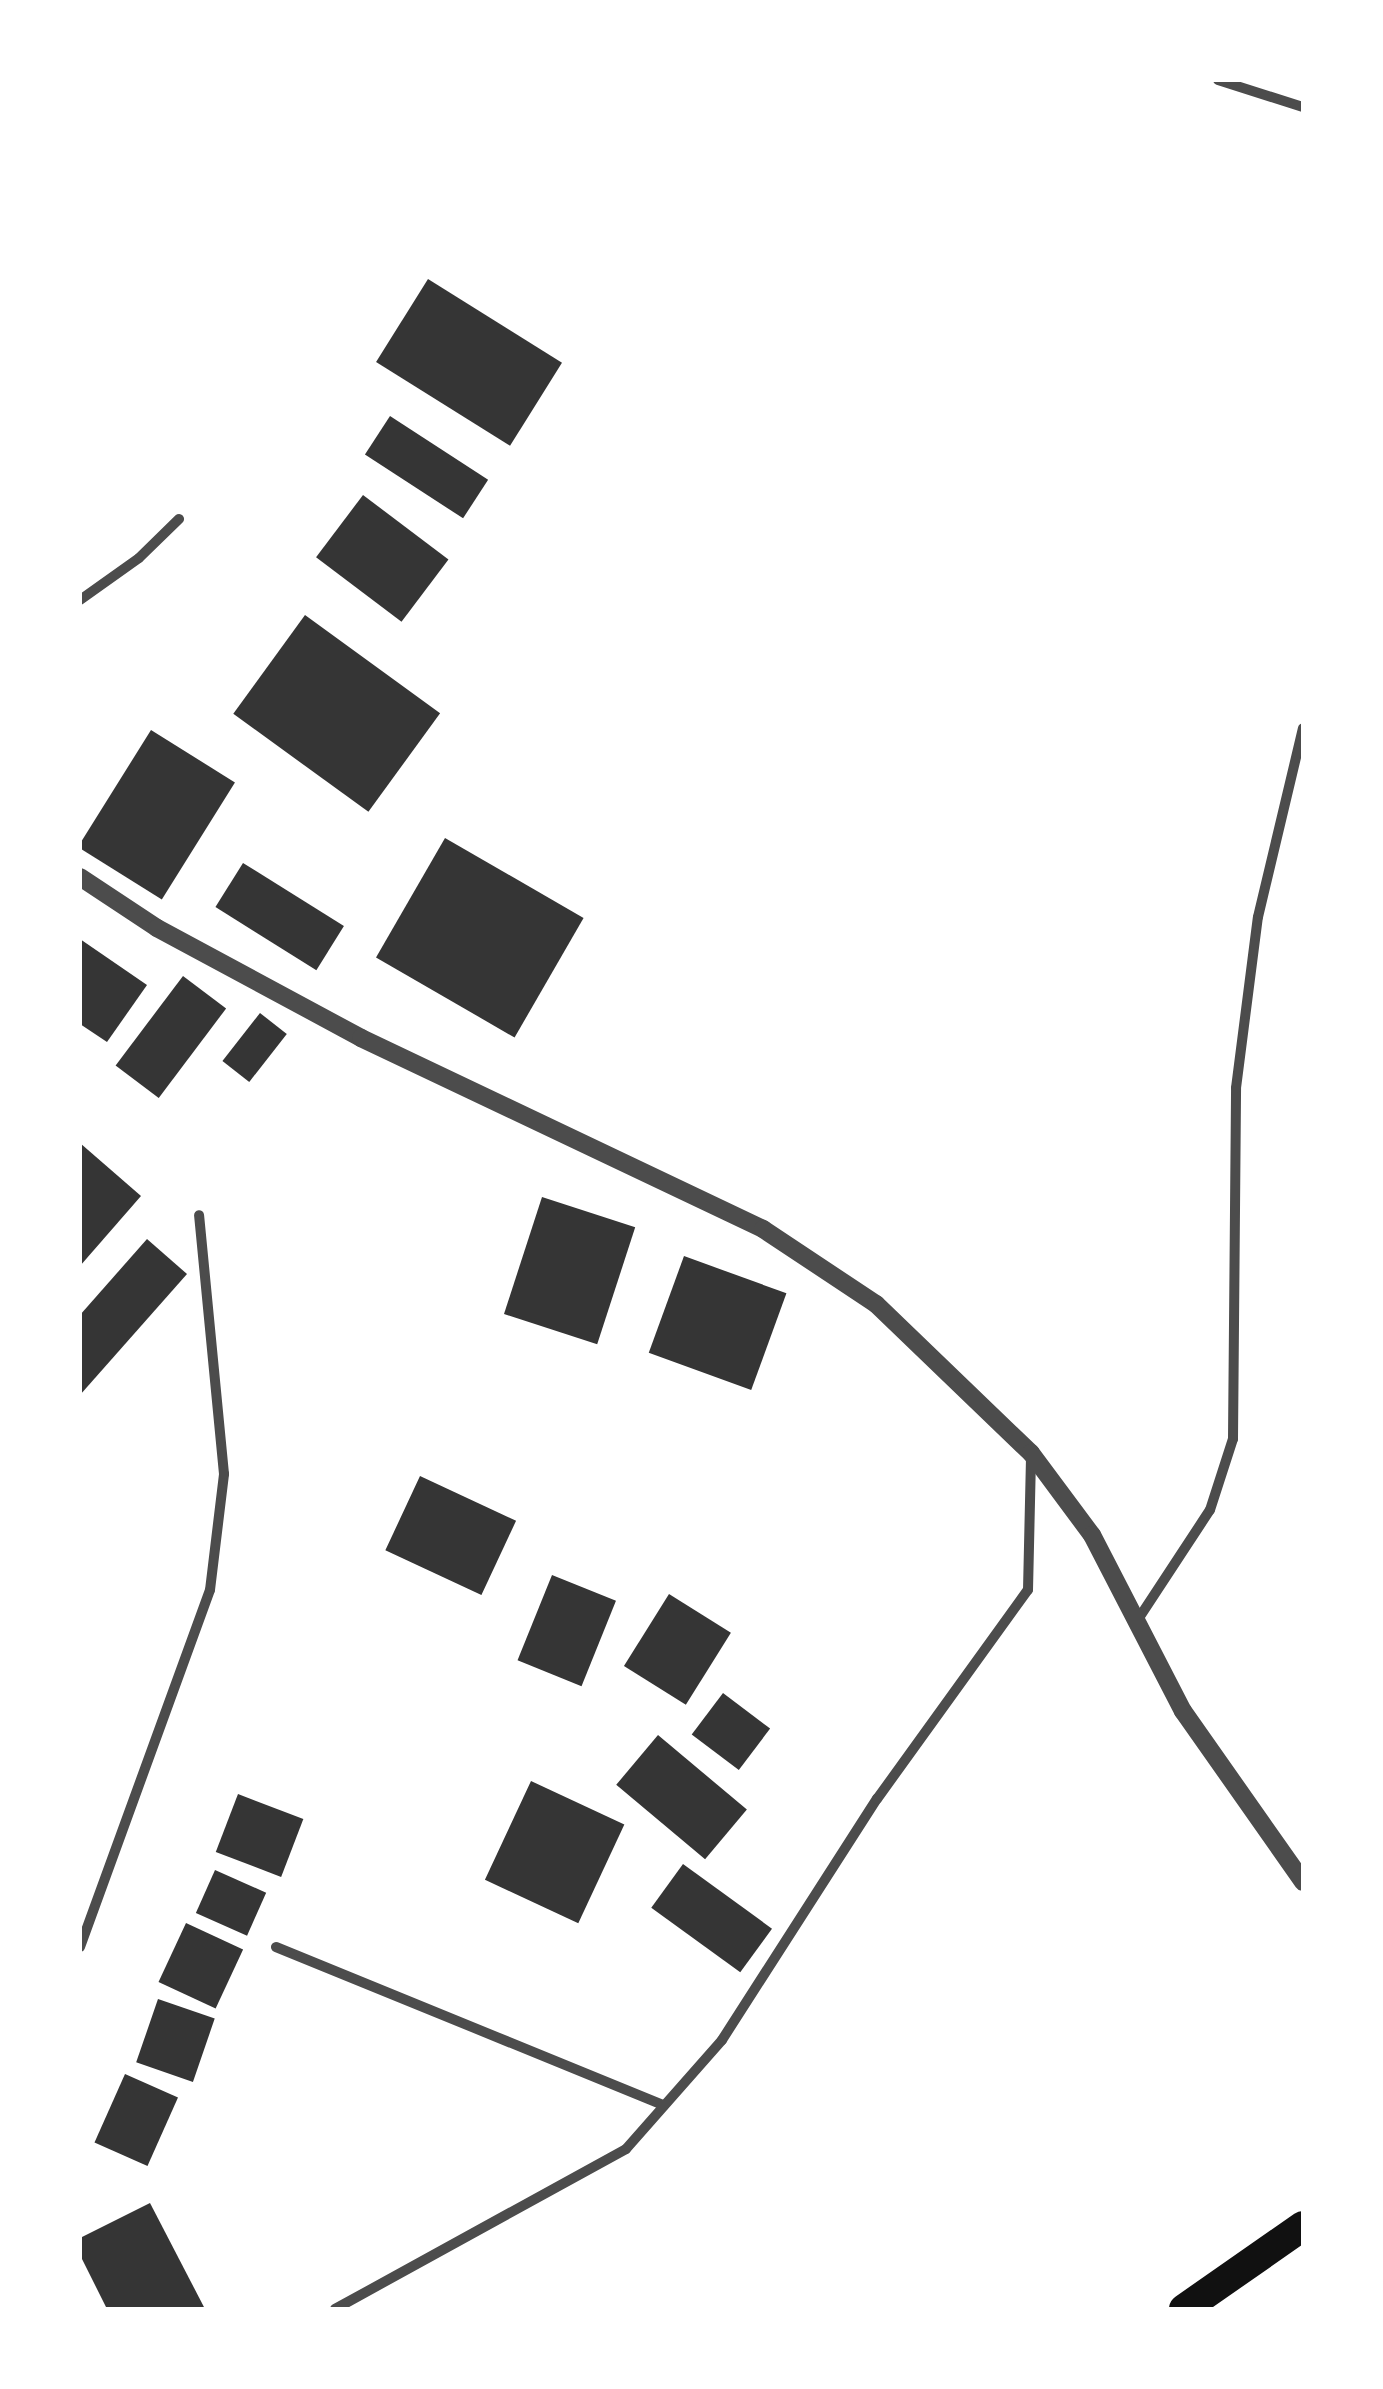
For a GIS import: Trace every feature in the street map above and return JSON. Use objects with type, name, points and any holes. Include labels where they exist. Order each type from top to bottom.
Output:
[{"type":"highway","points":[[1184,2309],[1303,2226]]},
{"type":"street","points":[[1218,80],[1303,107]]},
{"type":"street","points":[[80,600],[140,558],[179,519]]},
{"type":"street","points":[[1134,1625],[1210,1510],[1232,1439],[1236,1088],[1258,918],[1303,728]]},
{"type":"street","points":[[80,876],[157,928],[360,1038],[819,1261],[944,1362],[1031,1453],[1092,1535],[1134,1625],[1183,1712],[1303,1882]]},
{"type":"street","points":[[80,1947],[210,1590],[224,1474],[199,1215]]},
{"type":"street","points":[[335,2309],[626,2149],[722,2040],[878,1799],[1028,1590],[1031,1453]]},
{"type":"street","points":[[276,1947],[664,2105]]},
{"type":"building","points":[[428,279],[562,363],[510,446],[376,362]]},
{"type":"building","points":[[390,416],[488,480],[463,518],[365,455]]},
{"type":"building","points":[[363,495],[448,559],[402,622],[316,557]]},
{"type":"building","points":[[305,615],[440,713],[368,812],[233,714]]},
{"type":"building","points":[[151,730],[235,782],[162,899],[80,848]]},
{"type":"building","points":[[445,838],[584,918],[515,1038],[376,958]]},
{"type":"building","points":[[243,863],[344,926],[316,970],[215,907]]},
{"type":"building","points":[[80,939],[147,985],[107,1042],[80,1024]]},
{"type":"building","points":[[183,976],[226,1008],[159,1098],[116,1065]]},
{"type":"building","points":[[260,1013],[287,1034],[249,1082],[222,1061]]},
{"type":"building","points":[[80,1143],[141,1196],[80,1266]]},
{"type":"building","points":[[542,1197],[635,1227],[597,1344],[504,1314]]},
{"type":"building","points":[[147,1239],[187,1274],[80,1395],[80,1315]]},
{"type":"building","points":[[684,1256],[786,1293],[751,1390],[649,1353]]},
{"type":"building","points":[[420,1476],[516,1521],[481,1595],[385,1550]]},
{"type":"building","points":[[552,1575],[616,1601],[582,1686],[518,1660]]},
{"type":"building","points":[[669,1594],[731,1633],[686,1705],[624,1666]]},
{"type":"building","points":[[723,1693],[770,1729],[739,1770],[692,1735]]},
{"type":"building","points":[[658,1735],[747,1810],[705,1859],[616,1785]]},
{"type":"building","points":[[531,1781],[624,1825],[578,1923],[485,1880]]},
{"type":"building","points":[[238,1794],[303,1819],[281,1877],[216,1852]]},
{"type":"building","points":[[683,1864],[772,1929],[740,1972],[651,1908]]},
{"type":"building","points":[[215,1870],[266,1893],[247,1936],[196,1913]]},
{"type":"building","points":[[186,1923],[243,1950],[216,2009],[159,1982]]},
{"type":"building","points":[[158,1999],[215,2019],[193,2082],[136,2062]]},
{"type":"building","points":[[125,2074],[178,2098],[147,2166],[94,2143]]},
{"type":"building","points":[[150,2203],[205,2309],[107,2309],[80,2255],[80,2238]]}]
